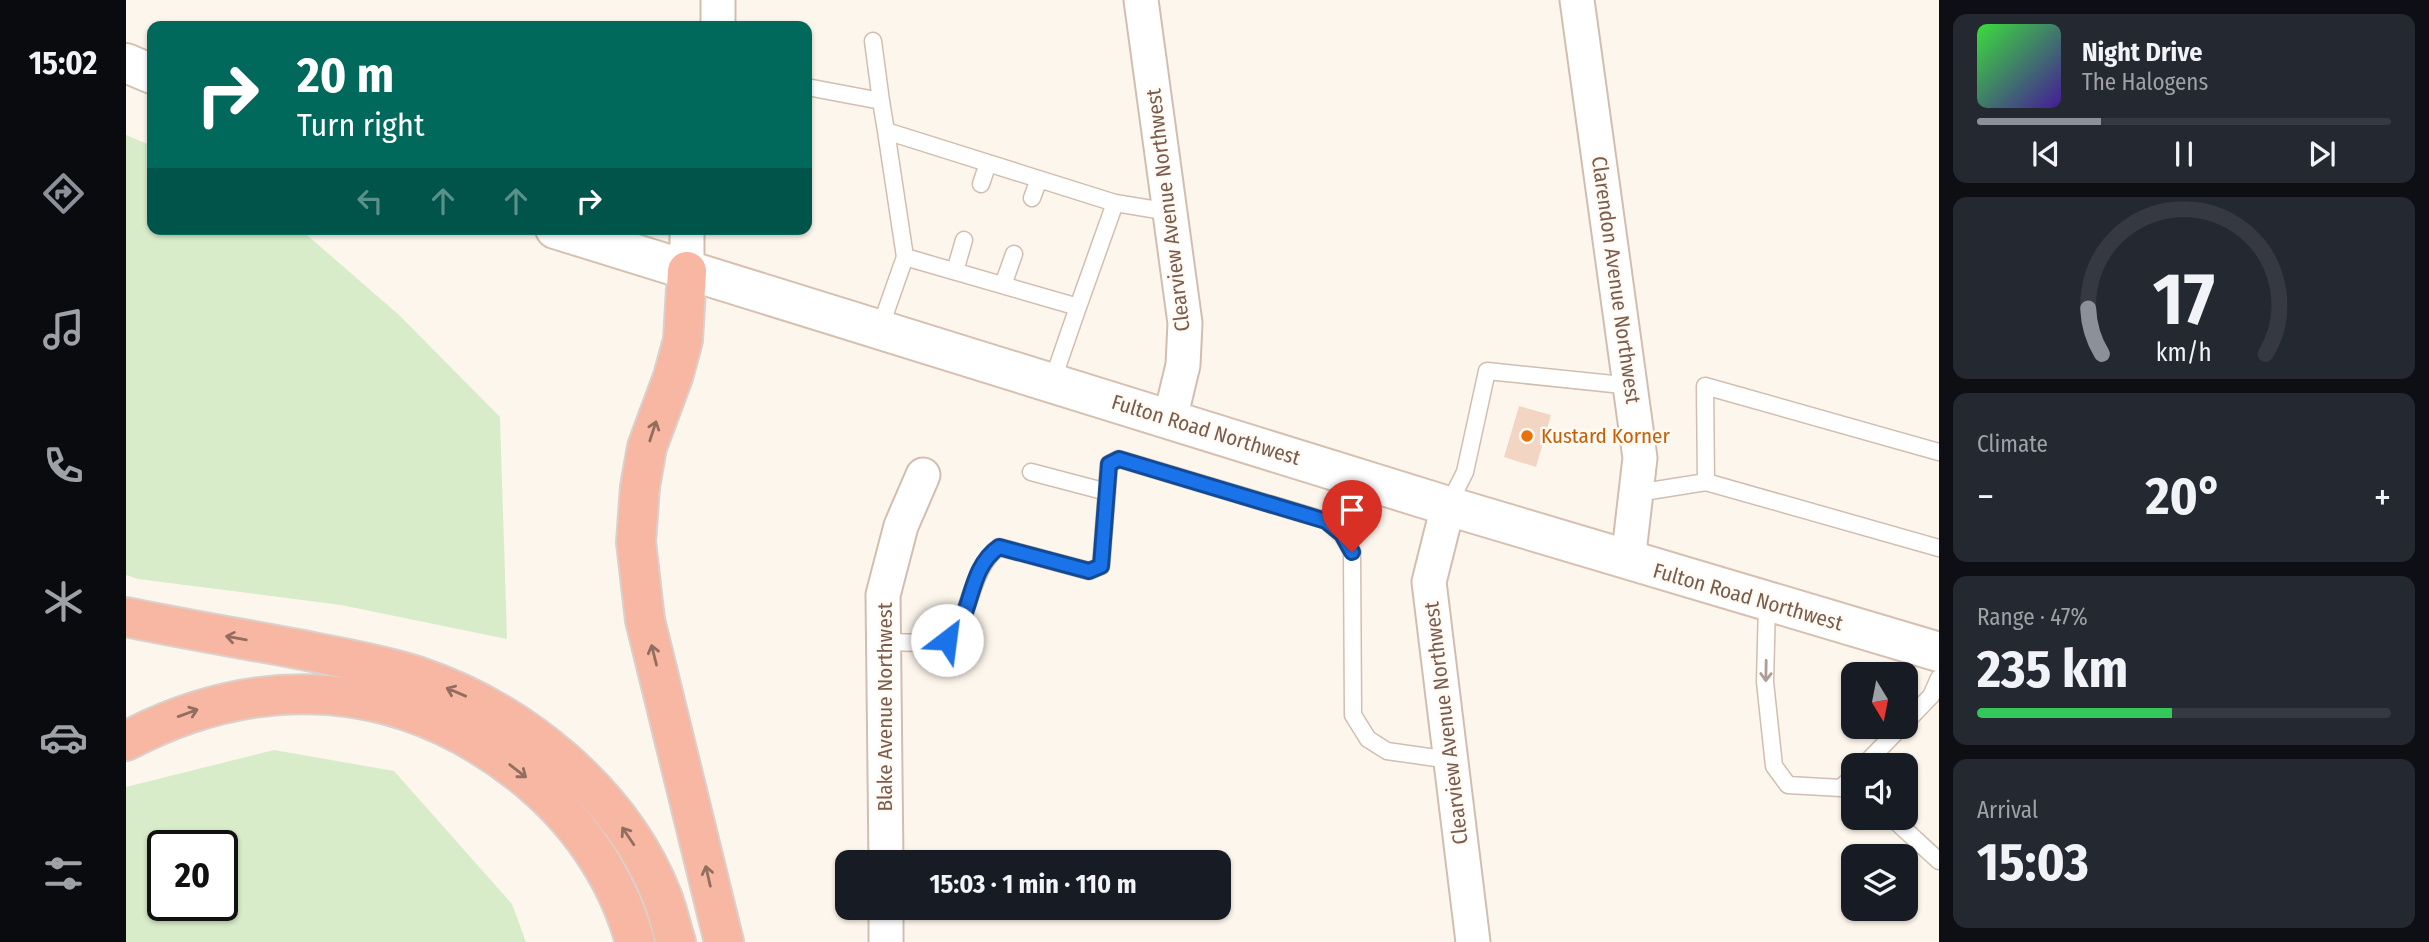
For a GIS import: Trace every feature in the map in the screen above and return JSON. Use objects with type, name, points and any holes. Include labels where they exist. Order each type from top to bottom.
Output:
[{"type":"highway","points":[[687,271],[682,340],[673,377],[647,447],[640,487],[636,542],[645,620],[724,942]]},
{"type":"highway","points":[[126,617],[360,661],[417,676],[499,713],[554,752],[618,821],[641,855],[662,896],[676,942]]},
{"type":"highway","points":[[126,741],[194,710],[242,699],[292,695],[342,697],[423,715],[471,738],[553,801],[576,826],[604,867],[629,920],[635,942]]},
{"type":"main road","name":"Fulton Road Northwest","points":[[574,235],[1628,561],[1939,652]]},
{"type":"street","points":[[718,0],[718,21]]},
{"type":"street","name":"Clearview Avenue Northwest","points":[[1141,0],[1185,323],[1183,365],[1170,419]]},
{"type":"street","name":"Clarendon Avenue Northwest","points":[[1577,0],[1640,458],[1628,561]]},
{"type":"street","points":[[687,235],[687,271]]},
{"type":"street","name":"Blake Avenue Northwest","points":[[886,850],[883,594],[901,526],[923,475]]},
{"type":"street","name":"Clearview Avenue Northwest","points":[[1448,506],[1429,582],[1472,942]]},
{"type":"street","points":[[886,920],[886,942]]},
{"type":"lane","points":[[873,41],[905,257],[880,328]]},
{"type":"lane","points":[[812,88],[881,101]]},
{"type":"lane","points":[[886,131],[1115,202],[1170,212]]},
{"type":"lane","points":[[981,184],[988,163]]},
{"type":"lane","points":[[1032,198],[1040,179]]},
{"type":"lane","points":[[1052,382],[1115,202]]},
{"type":"lane","points":[[955,271],[964,240]]},
{"type":"lane","points":[[1003,285],[1014,254]]},
{"type":"lane","points":[[905,257],[1078,307]]},
{"type":"lane","points":[[1448,506],[1465,472],[1487,371],[1632,386]]},
{"type":"lane","points":[[1706,482],[1705,386],[1939,452]]},
{"type":"lane","points":[[884,642],[947,640],[957,632],[972,584],[986,556],[999,547],[1089,571],[1101,566],[1109,464],[1119,459],[1326,521],[1342,534],[1352,552],[1353,715],[1368,739],[1387,751],[1450,760]]},
{"type":"lane","points":[[1031,472],[1107,492]]},
{"type":"lane","points":[[1637,493],[1706,482],[1939,548]]},
{"type":"lane","points":[[1767,603],[1765,682],[1774,766],[1788,785],[1841,789]]},
{"type":"lane","points":[[1918,710],[1931,696],[1939,678]]},
{"type":"lane","points":[[1876,753],[1889,739]]},
{"type":"lane","points":[[1905,830],[1939,861]]},
{"type":"green space","points":[[126,135],[147,144],[147,235],[307,235],[399,315],[500,417],[507,639],[341,605],[138,579],[126,575]]},
{"type":"green space","points":[[274,750],[394,771],[512,904],[526,942],[126,942],[126,787]]},
{"type":"building","name":"Kustard Korner","points":[[1519,406],[1551,415],[1536,467],[1504,457]]},
{"type":"place","name":"Kustard Korner","points":[[1527,436]]},
{"type":"route","points":[[947,640],[957,632],[972,584],[986,556],[999,547],[1089,571],[1101,566],[1109,464],[1119,459],[1326,521],[1342,534],[1352,552]]}]
